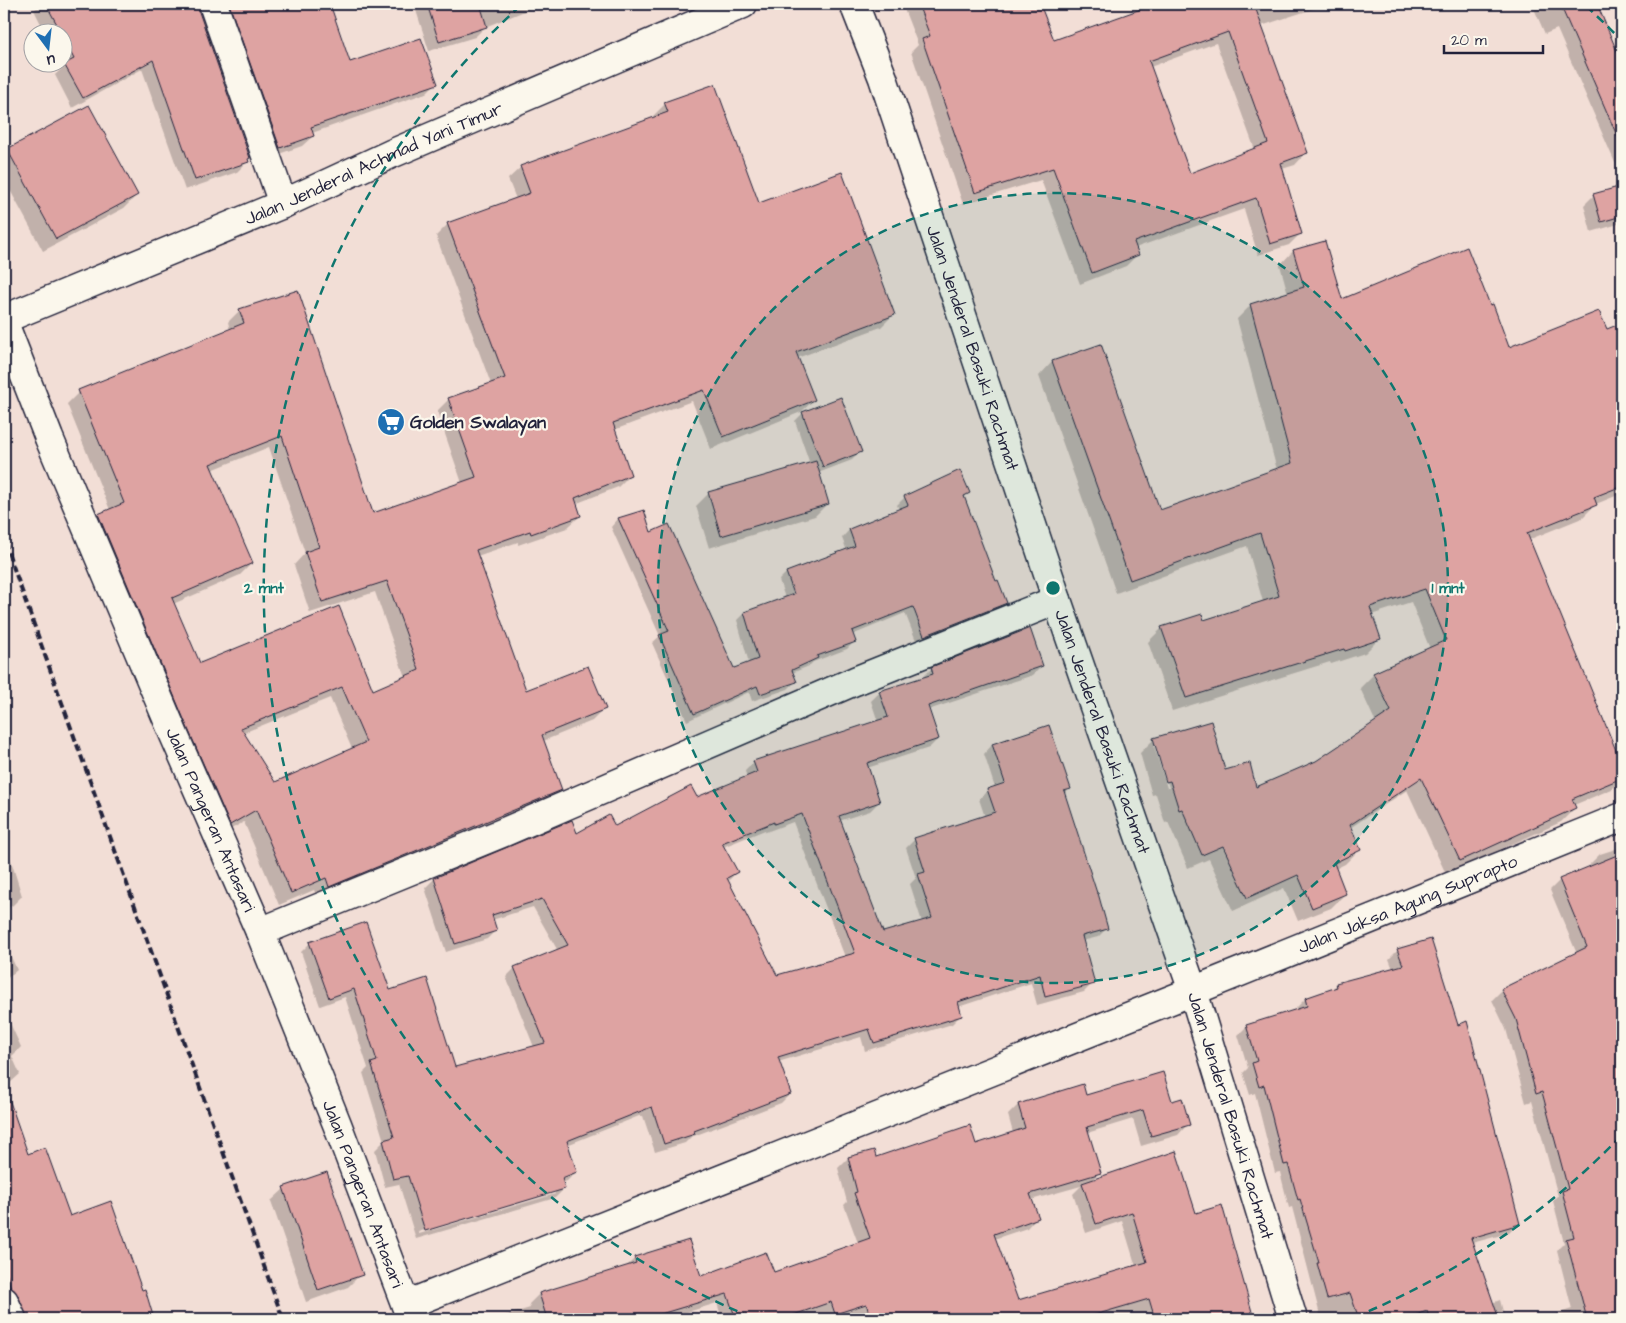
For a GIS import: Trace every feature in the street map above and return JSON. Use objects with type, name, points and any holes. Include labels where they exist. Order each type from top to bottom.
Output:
[{"type":"street","points":[[214,4],[283,204]]},
{"type":"street","name":"Jalan Jenderal Achmad Yani Timur","points":[[4,319],[283,204],[391,154],[743,4]]},
{"type":"street","name":"Jalan Jenderal Basuki Rachmat","points":[[854,4],[884,78],[1057,600],[1193,991],[1293,1319]]},
{"type":"street","name":"Jalan Pangeran Antasari","points":[[4,323],[53,447],[174,735],[260,932],[337,1124],[409,1312]]},
{"type":"street","points":[[260,932],[502,833],[856,681],[1057,600]]},
{"type":"street","name":"Jalan Jaksa Agung Suprapto","points":[[409,1312],[1622,817]]},
{"type":"street","points":[[4,1301],[12,1319]]},
{"type":"building","points":[[46,4],[198,4],[198,9],[250,158],[248,159],[249,162],[195,180],[153,60],[83,98],[68,72],[72,72],[72,60],[74,59],[72,55],[72,22],[56,22]]},
{"type":"building","points":[[229,4],[330,4],[350,62],[421,38],[438,84],[311,127],[314,136],[280,148]]},
{"type":"building","points":[[427,4],[480,4],[487,27],[439,42]]},
{"type":"building","points":[[918,4],[1040,4],[1054,40],[1155,4],[1254,4],[1308,153],[1281,163],[1302,234],[1270,244],[1256,198],[1134,242],[1139,255],[1092,273],[1053,168],[975,193],[922,39],[930,36]],"holes":[[[1228,32],[1268,143],[1190,173],[1149,61]]]},
{"type":"building","points":[[1560,4],[1597,4],[1622,63],[1622,147]]},
{"type":"building","points":[[715,84],[759,203],[842,172],[895,315],[796,352],[815,400],[723,437],[704,390],[613,423],[631,475],[575,498],[581,516],[531,534],[530,531],[476,550],[526,690],[588,666],[606,709],[542,735],[562,790],[329,887],[326,878],[291,893],[256,810],[230,825],[188,729],[98,514],[124,503],[78,390],[244,323],[239,309],[298,290],[373,513],[476,477],[448,398],[505,378],[447,223],[530,193],[520,166],[668,112],[664,102]],"holes":[[[282,436],[319,547],[305,552],[322,602],[387,581],[419,670],[373,690],[339,606],[200,663],[172,598],[253,563],[210,464]],[[342,687],[366,742],[275,782],[241,728]]]},
{"type":"building","points":[[89,105],[138,195],[56,239],[7,149]]},
{"type":"building","points":[[1622,186],[1622,216],[1601,222],[1593,194]]},
{"type":"building","points":[[1325,241],[1342,299],[1467,247],[1490,305],[1493,304],[1509,347],[1599,311],[1607,329],[1622,323],[1622,486],[1594,497],[1597,505],[1527,533],[1622,765],[1622,778],[1572,799],[1576,808],[1460,861],[1421,778],[1350,825],[1361,850],[1334,863],[1346,894],[1312,908],[1298,875],[1247,898],[1223,846],[1202,855],[1182,809],[1179,810],[1170,781],[1166,782],[1153,738],[1211,721],[1225,770],[1250,763],[1256,787],[1316,761],[1391,711],[1373,673],[1446,640],[1425,589],[1370,607],[1381,639],[1186,698],[1161,627],[1202,614],[1204,620],[1279,596],[1260,533],[1130,580],[1052,361],[1101,344],[1160,510],[1292,463],[1250,304],[1304,287],[1293,250]]},
{"type":"building","points":[[841,397],[862,452],[823,467],[802,412]]},
{"type":"building","points":[[816,461],[829,504],[721,536],[708,492]]},
{"type":"building","points":[[960,470],[970,493],[964,496],[996,581],[998,580],[1007,603],[924,636],[913,607],[852,631],[856,642],[817,656],[818,658],[792,670],[797,682],[760,694],[757,686],[694,714],[659,635],[669,631],[618,518],[644,510],[651,532],[669,524],[734,668],[758,659],[744,612],[794,594],[786,572],[855,546],[849,529],[908,505],[904,496]]},
{"type":"building","points":[[1030,628],[1043,666],[928,706],[939,739],[867,763],[880,802],[839,816],[883,932],[932,918],[918,874],[925,872],[914,838],[995,812],[987,789],[1005,783],[992,744],[1049,725],[1071,789],[1064,791],[1108,929],[1082,936],[1095,984],[1045,997],[1040,975],[958,1002],[962,1016],[874,1043],[869,1029],[778,1057],[791,1094],[694,1131],[695,1134],[664,1144],[652,1107],[649,1108],[567,1141],[577,1172],[562,1178],[565,1189],[425,1231],[408,1176],[393,1179],[383,1140],[394,1137],[371,1063],[377,1061],[354,989],[329,998],[309,942],[366,922],[390,990],[427,978],[455,1067],[545,1043],[514,967],[568,945],[542,899],[492,915],[497,931],[455,944],[434,878],[572,820],[577,833],[609,815],[615,826],[691,786],[697,797],[757,772],[753,761],[888,717],[879,691],[933,674],[931,667]],"holes":[[[802,814],[855,953],[777,975],[727,878],[738,872],[722,843],[774,822],[774,824]]]},
{"type":"building","points":[[1622,853],[1622,1319],[1587,1319],[1566,1239],[1574,1237],[1562,1191],[1568,1189],[1542,1092],[1536,1094],[1516,1019],[1501,989],[1587,947],[1559,879]]},
{"type":"building","points":[[1431,939],[1458,1025],[1467,1021],[1520,1224],[1471,1238],[1499,1319],[1430,1319],[1427,1311],[1403,1319],[1359,1319],[1350,1293],[1327,1299],[1317,1263],[1319,1263],[1300,1199],[1298,1200],[1288,1164],[1284,1165],[1264,1085],[1259,1087],[1252,1063],[1257,1061],[1246,1025],[1307,1006],[1305,998],[1337,987],[1336,983],[1403,965],[1397,949]]},
{"type":"building","points":[[1163,1072],[1172,1101],[1182,1098],[1190,1125],[1151,1136],[1143,1110],[1087,1127],[1101,1173],[1030,1194],[1039,1218],[994,1234],[1018,1300],[1147,1262],[1132,1212],[1096,1224],[1082,1183],[1176,1151],[1196,1213],[1222,1205],[1254,1319],[1155,1319],[1149,1299],[1081,1319],[872,1319],[866,1304],[835,1314],[831,1302],[782,1319],[736,1319],[727,1294],[644,1319],[547,1319],[539,1293],[636,1263],[634,1257],[689,1240],[701,1276],[766,1252],[774,1272],[870,1238],[854,1193],[857,1192],[848,1157],[874,1150],[876,1157],[970,1125],[976,1144],[1025,1128],[1018,1104],[1083,1084],[1086,1095]]},
{"type":"building","points":[[8,1096],[28,1154],[45,1147],[70,1216],[111,1201],[142,1290],[145,1289],[154,1319],[27,1319],[18,1295],[11,1288],[4,1266],[4,1097]]},
{"type":"building","points":[[327,1172],[363,1275],[318,1290],[283,1187]]},
{"type":"railway","points":[[4,541],[283,1319]]},
{"type":"place","name":"Golden Swalayan","points":[[391,422]]}]
